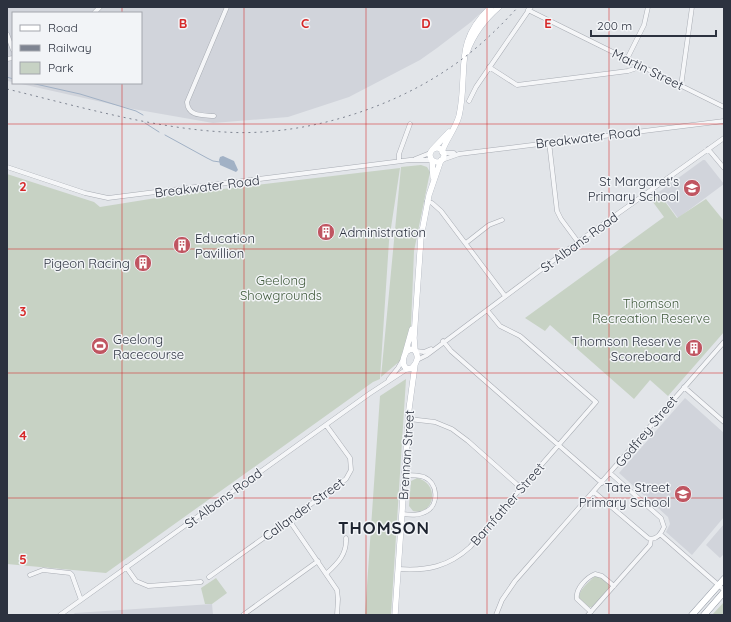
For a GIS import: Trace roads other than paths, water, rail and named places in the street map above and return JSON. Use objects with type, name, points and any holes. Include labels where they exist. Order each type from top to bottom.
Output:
[{"type":"highway","points":[[692,615],[724,579]]},
{"type":"highway","points":[[704,615],[724,591]]},
{"type":"main road","points":[[404,357],[408,350],[416,350],[414,338],[421,237],[427,201],[443,157],[442,153],[446,142],[457,123],[461,104],[465,47],[470,34],[480,18],[490,7]]},
{"type":"main road","points":[[464,66],[469,48],[475,35],[487,19],[499,7]]},
{"type":"main road","points":[[432,184],[433,172],[431,152],[449,132],[461,104]]},
{"type":"main road","points":[[431,152],[438,149],[442,153]]},
{"type":"main road","points":[[432,160],[435,162],[441,160]]},
{"type":"main road","points":[[404,357],[416,316]]},
{"type":"main road","name":"Brennan Street","points":[[395,615],[410,390],[416,363],[416,350]]},
{"type":"main road","name":"Brennan Street","points":[[404,357],[403,366],[407,369],[410,390]]},
{"type":"main road","points":[[407,369],[410,369],[416,363]]},
{"type":"street","points":[[214,116],[193,113],[188,109],[186,102],[227,7]]},
{"type":"street","points":[[627,59],[644,25],[648,7]]},
{"type":"street","points":[[681,86],[692,7]]},
{"type":"street","points":[[469,101],[489,67],[530,9]]},
{"type":"street","name":"Martin Street","points":[[530,9],[627,59],[724,106]]},
{"type":"street","points":[[7,34],[12,47]]},
{"type":"street","points":[[489,67],[516,85],[628,71],[641,66]]},
{"type":"street","name":"Breakwater Road","points":[[441,160],[459,154],[724,120]]},
{"type":"street","points":[[399,161],[399,154],[410,124]]},
{"type":"street","name":"St Albans Road","points":[[416,363],[443,341],[578,242],[724,138]]},
{"type":"street","points":[[549,142],[557,211],[578,242]]},
{"type":"street","points":[[708,149],[724,168]]},
{"type":"street","name":"Breakwater Road","points":[[410,160],[431,152]]},
{"type":"street","name":"Breakwater Road","points":[[442,153],[459,154]]},
{"type":"street","name":"Breakwater Road","points":[[7,167],[85,193],[108,198],[399,161],[432,160]]},
{"type":"street","points":[[427,201],[433,203],[439,209],[505,296]]},
{"type":"street","points":[[466,243],[489,225],[502,220]]},
{"type":"street","name":"Barnfather Street","points":[[398,569],[419,570],[435,567],[452,561],[462,554],[470,547],[596,402],[520,336],[500,326],[486,310]]},
{"type":"street","points":[[443,341],[451,351],[602,482]]},
{"type":"street","name":"Godfrey Street","points":[[496,615],[502,600],[515,581],[724,342]]},
{"type":"street","name":"St Albans Road","points":[[416,350],[424,352],[436,347]]},
{"type":"street","name":"St Albans Road","points":[[386,382],[399,367],[404,357]]},
{"type":"street","name":"St Albans Road","points":[[60,615],[386,382],[407,369]]},
{"type":"street","points":[[684,387],[724,422]]},
{"type":"street","points":[[408,420],[435,422],[452,429],[468,441],[521,488]]},
{"type":"street","name":"Callander Street","points":[[209,577],[340,484],[349,475],[351,466],[350,458],[326,425]]},
{"type":"street","points":[[594,492],[648,538],[651,539],[657,537],[660,534],[664,527],[661,518],[610,473]]},
{"type":"street","points":[[402,514],[416,515],[428,511],[434,503],[436,494],[433,486],[423,476],[405,475]]},
{"type":"street","points":[[289,520],[327,573],[338,594],[337,615]]},
{"type":"street","points":[[660,534],[724,591]]},
{"type":"street","points":[[327,573],[342,558],[346,547],[346,538]]},
{"type":"street","points":[[614,586],[602,576],[595,574],[590,576],[582,585],[577,593],[577,599],[590,614],[650,545],[651,539]]},
{"type":"street","points":[[243,615],[318,561]]},
{"type":"street","points":[[126,567],[136,581],[148,586],[201,582]]},
{"type":"street","points":[[30,575],[43,570],[70,573],[81,600]]},
{"type":"water","points":[[223,156],[234,161],[238,170],[236,172],[220,165],[220,157]]},
{"type":"waterway","points":[[7,77],[12,79]]},
{"type":"waterway","points":[[35,84],[80,94],[136,111],[143,115]]},
{"type":"waterway","points":[[145,123],[159,132]]},
{"type":"waterway","points":[[165,135],[213,161],[220,162]]},
{"type":"railway","points":[[7,89],[87,109],[170,126],[224,132],[282,130],[341,118],[370,109],[424,84],[448,69],[476,48],[518,7]]},
{"type":"place","name":"St Margaret's Primary School","points":[[692,188]]},
{"type":"place","name":"Administration","points":[[326,232]]},
{"type":"place","name":"Education Pavillion","points":[[182,245]]},
{"type":"place","name":"Pigeon Racing","points":[[143,263]]},
{"type":"place","name":"Geelong Racecourse","points":[[100,346]]},
{"type":"place","name":"Thomson Reserve Scoreboard","points":[[694,348]]},
{"type":"place","name":"Tate Street Primary School","points":[[683,494]]},
{"type":"district","name":"THOMSON","points":[[384,528]]},
{"type":"park label","name":"Geelong Showgrounds","points":[[281,288]]},
{"type":"park label","name":"Thomson Recreation Reserve","points":[[651,310]]}]
